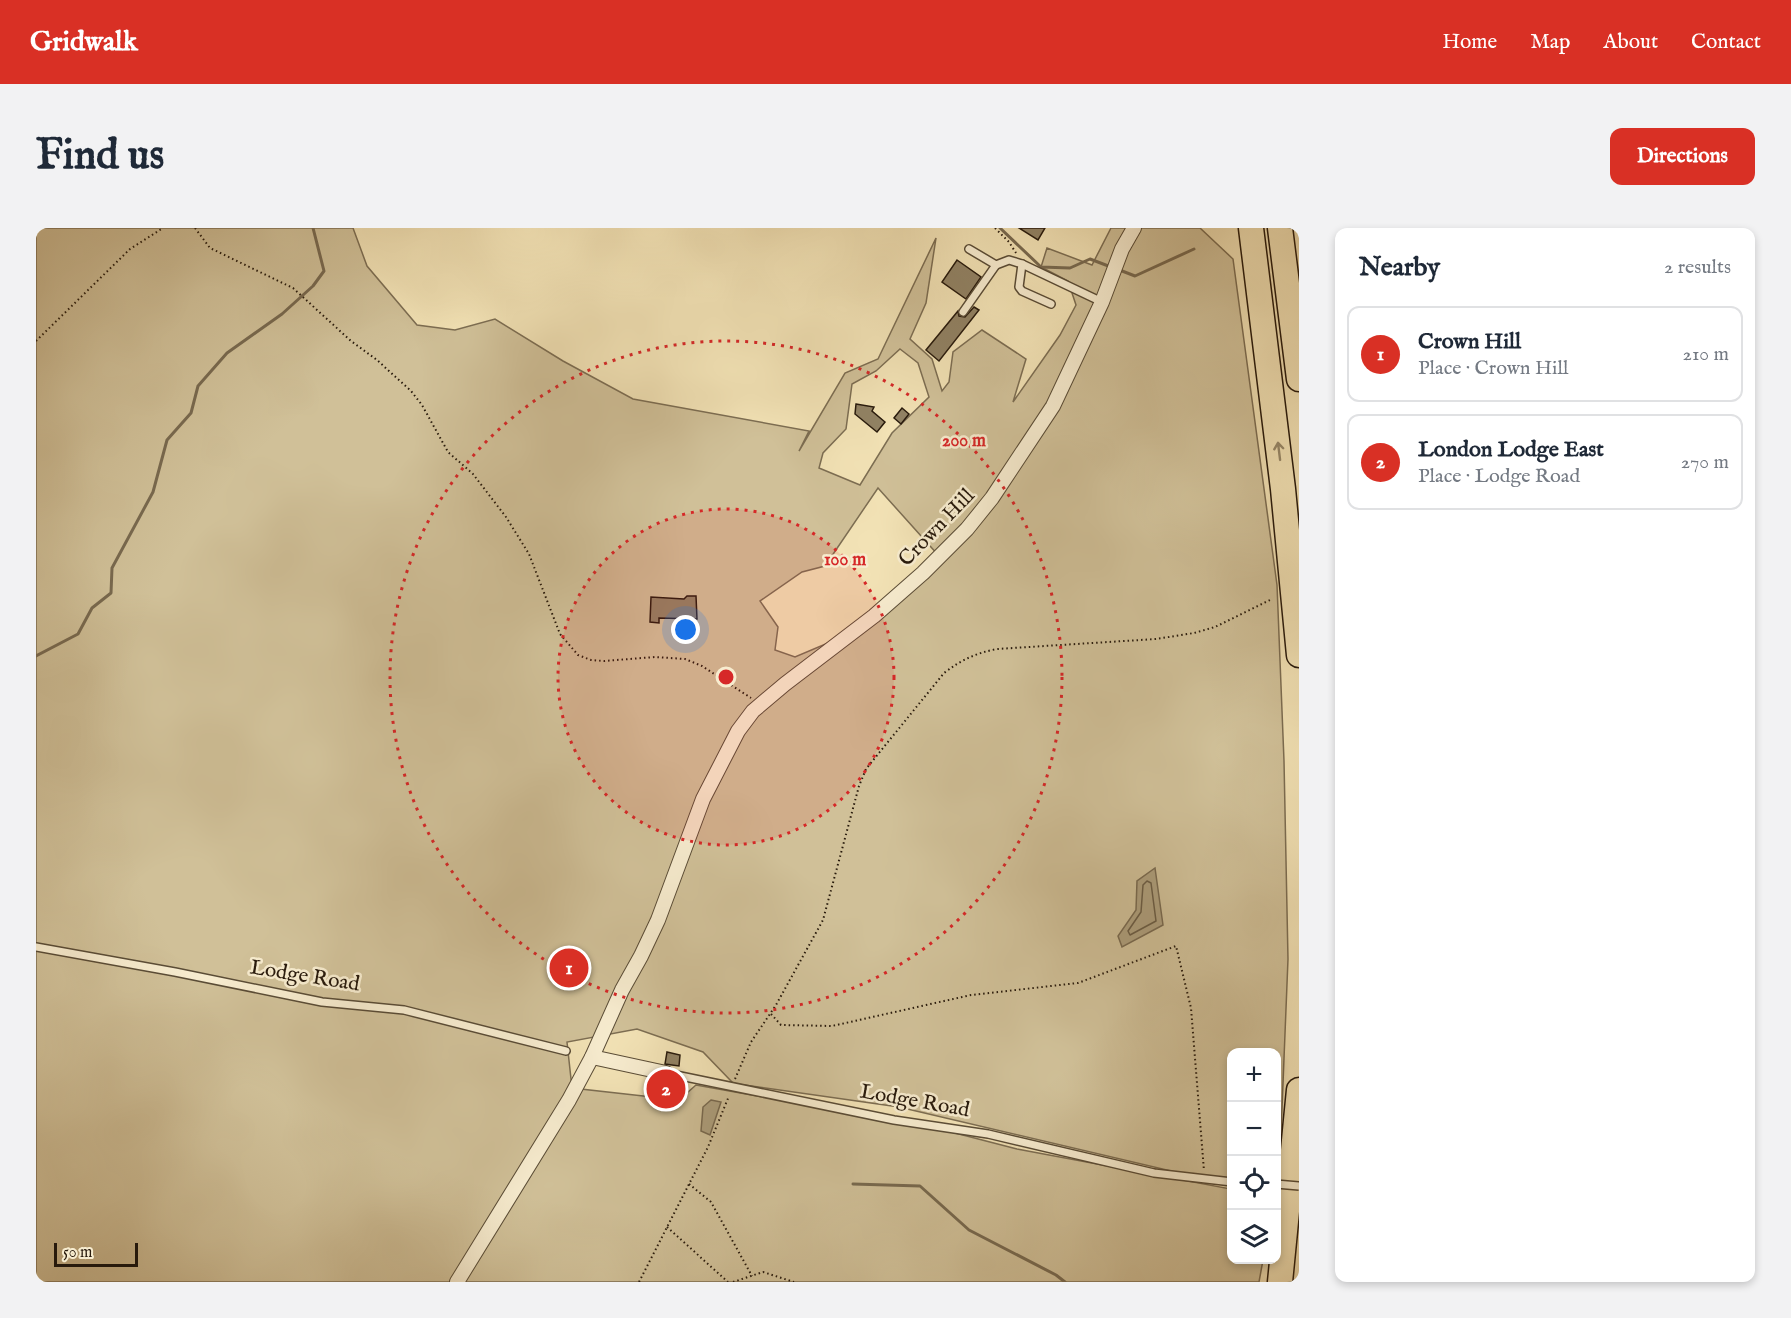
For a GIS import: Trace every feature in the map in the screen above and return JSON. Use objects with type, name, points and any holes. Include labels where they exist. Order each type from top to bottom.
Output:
[{"type":"highway","points":[[1281,228],[1299,379]]},
{"type":"highway","points":[[1252,230],[1283,489],[1299,656]]},
{"type":"highway","points":[[1280,1282],[1299,1090]]},
{"type":"street","name":"Crown Hill","points":[[457,1282],[569,1101],[592,1057],[622,990],[658,920],[703,799],[738,730],[763,703],[785,684],[874,616],[923,573],[967,529],[992,498],[1053,406],[1102,302],[1122,249],[1134,228]]},
{"type":"street","name":"Lodge Road","points":[[592,1057],[666,1073]]},
{"type":"lane","points":[[969,249],[996,265]]},
{"type":"lane","points":[[963,312],[996,265],[1009,260],[1102,302]]},
{"type":"lane","points":[[1022,264],[1019,287],[1022,291],[1051,304]]},
{"type":"lane","name":"Lodge Road","points":[[36,947],[322,1002],[404,1010],[566,1051]]},
{"type":"lane","name":"Lodge Road","points":[[666,1073],[894,1120],[988,1134],[1154,1173],[1227,1181]]},
{"type":"lane","points":[[1281,1184],[1299,1186]]},
{"type":"path","points":[[36,341],[130,249],[163,228]]},
{"type":"path","points":[[195,228],[210,248],[293,288],[411,391],[422,405],[448,452],[473,474],[506,517],[529,554],[560,633],[578,655],[591,660],[604,661],[655,657],[685,659],[702,666],[744,695],[763,703]]},
{"type":"path","points":[[994,228],[1010,242],[1022,264]]},
{"type":"path","points":[[639,1282],[708,1147],[751,1042],[823,920],[859,786],[866,769],[944,673],[959,661],[981,652],[997,649],[1156,639],[1194,633],[1215,627],[1270,600]]},
{"type":"path","points":[[770,1013],[781,1025],[832,1026],[971,995],[1078,983],[1176,946],[1191,1008],[1205,1179]]},
{"type":"path","points":[[689,1184],[711,1202],[752,1276]]},
{"type":"path","points":[[667,1227],[728,1282]]},
{"type":"path","points":[[733,1282],[763,1272],[794,1282]]},
{"type":"shaded area","points":[[36,228],[353,228],[367,266],[417,325],[455,330],[495,319],[563,361],[633,399],[809,431],[799,451],[845,373],[878,359],[936,238],[926,303],[910,339],[932,359],[942,391],[949,382],[953,352],[982,330],[1026,359],[1013,402],[1060,335],[1076,305],[1068,281],[1041,267],[1047,248],[1092,265],[1111,228],[1200,228],[1233,259],[1277,585],[1284,761],[1288,959],[1281,1133],[1281,1048],[1227,1048],[1227,1180],[1205,1179],[899,1107],[733,1083],[703,1052],[637,1029],[567,1042],[572,1088],[679,1100],[696,1085],[897,1118],[1017,1149],[1227,1188],[1227,1264],[1262,1264],[1259,1282],[36,1282]],"holes":[[[900,349],[918,363],[929,397],[892,433],[860,485],[819,468],[823,453],[846,429],[852,384],[876,371]],[[878,488],[939,556],[854,632],[795,657],[775,650],[778,627],[760,601],[802,572],[825,566]]]},
{"type":"water","points":[[1155,868],[1163,925],[1122,947],[1118,936],[1136,910],[1137,881]]},
{"type":"water","points":[[711,1100],[721,1102],[710,1135],[701,1131],[703,1107]]},
{"type":"building","points":[[1019,228],[1045,228],[1038,240]]},
{"type":"building","points":[[957,260],[981,277],[966,299],[942,282]]},
{"type":"building","points":[[974,307],[979,310],[939,361],[926,350],[958,311],[959,316],[965,317]]},
{"type":"building","points":[[856,404],[874,407],[872,411],[885,422],[877,432],[855,414]]},
{"type":"building","points":[[902,408],[909,414],[901,424],[894,418]]},
{"type":"building","points":[[687,596],[696,596],[697,619],[659,618],[659,623],[650,622],[651,597],[684,599]]},
{"type":"building","points":[[667,1052],[680,1055],[679,1066],[665,1064]]},
{"type":"building","points":[[660,1082],[675,1085],[673,1095],[658,1093]]},
{"type":"waterway","points":[[36,656],[78,634],[92,608],[111,593],[112,568],[153,492],[167,440],[191,413],[198,386],[227,353],[282,314],[313,286],[324,271],[313,228]]},
{"type":"waterway","points":[[1000,228],[1041,267],[1070,268],[1090,259],[1111,267]]},
{"type":"waterway","points":[[1117,269],[1135,276],[1194,249]]},
{"type":"waterway","points":[[853,1184],[920,1186],[969,1230],[1056,1275],[1065,1282]]},
{"type":"place","name":"Crown Hill","points":[[569,968]]},
{"type":"place","name":"London Lodge East","points":[[666,1089]]}]
